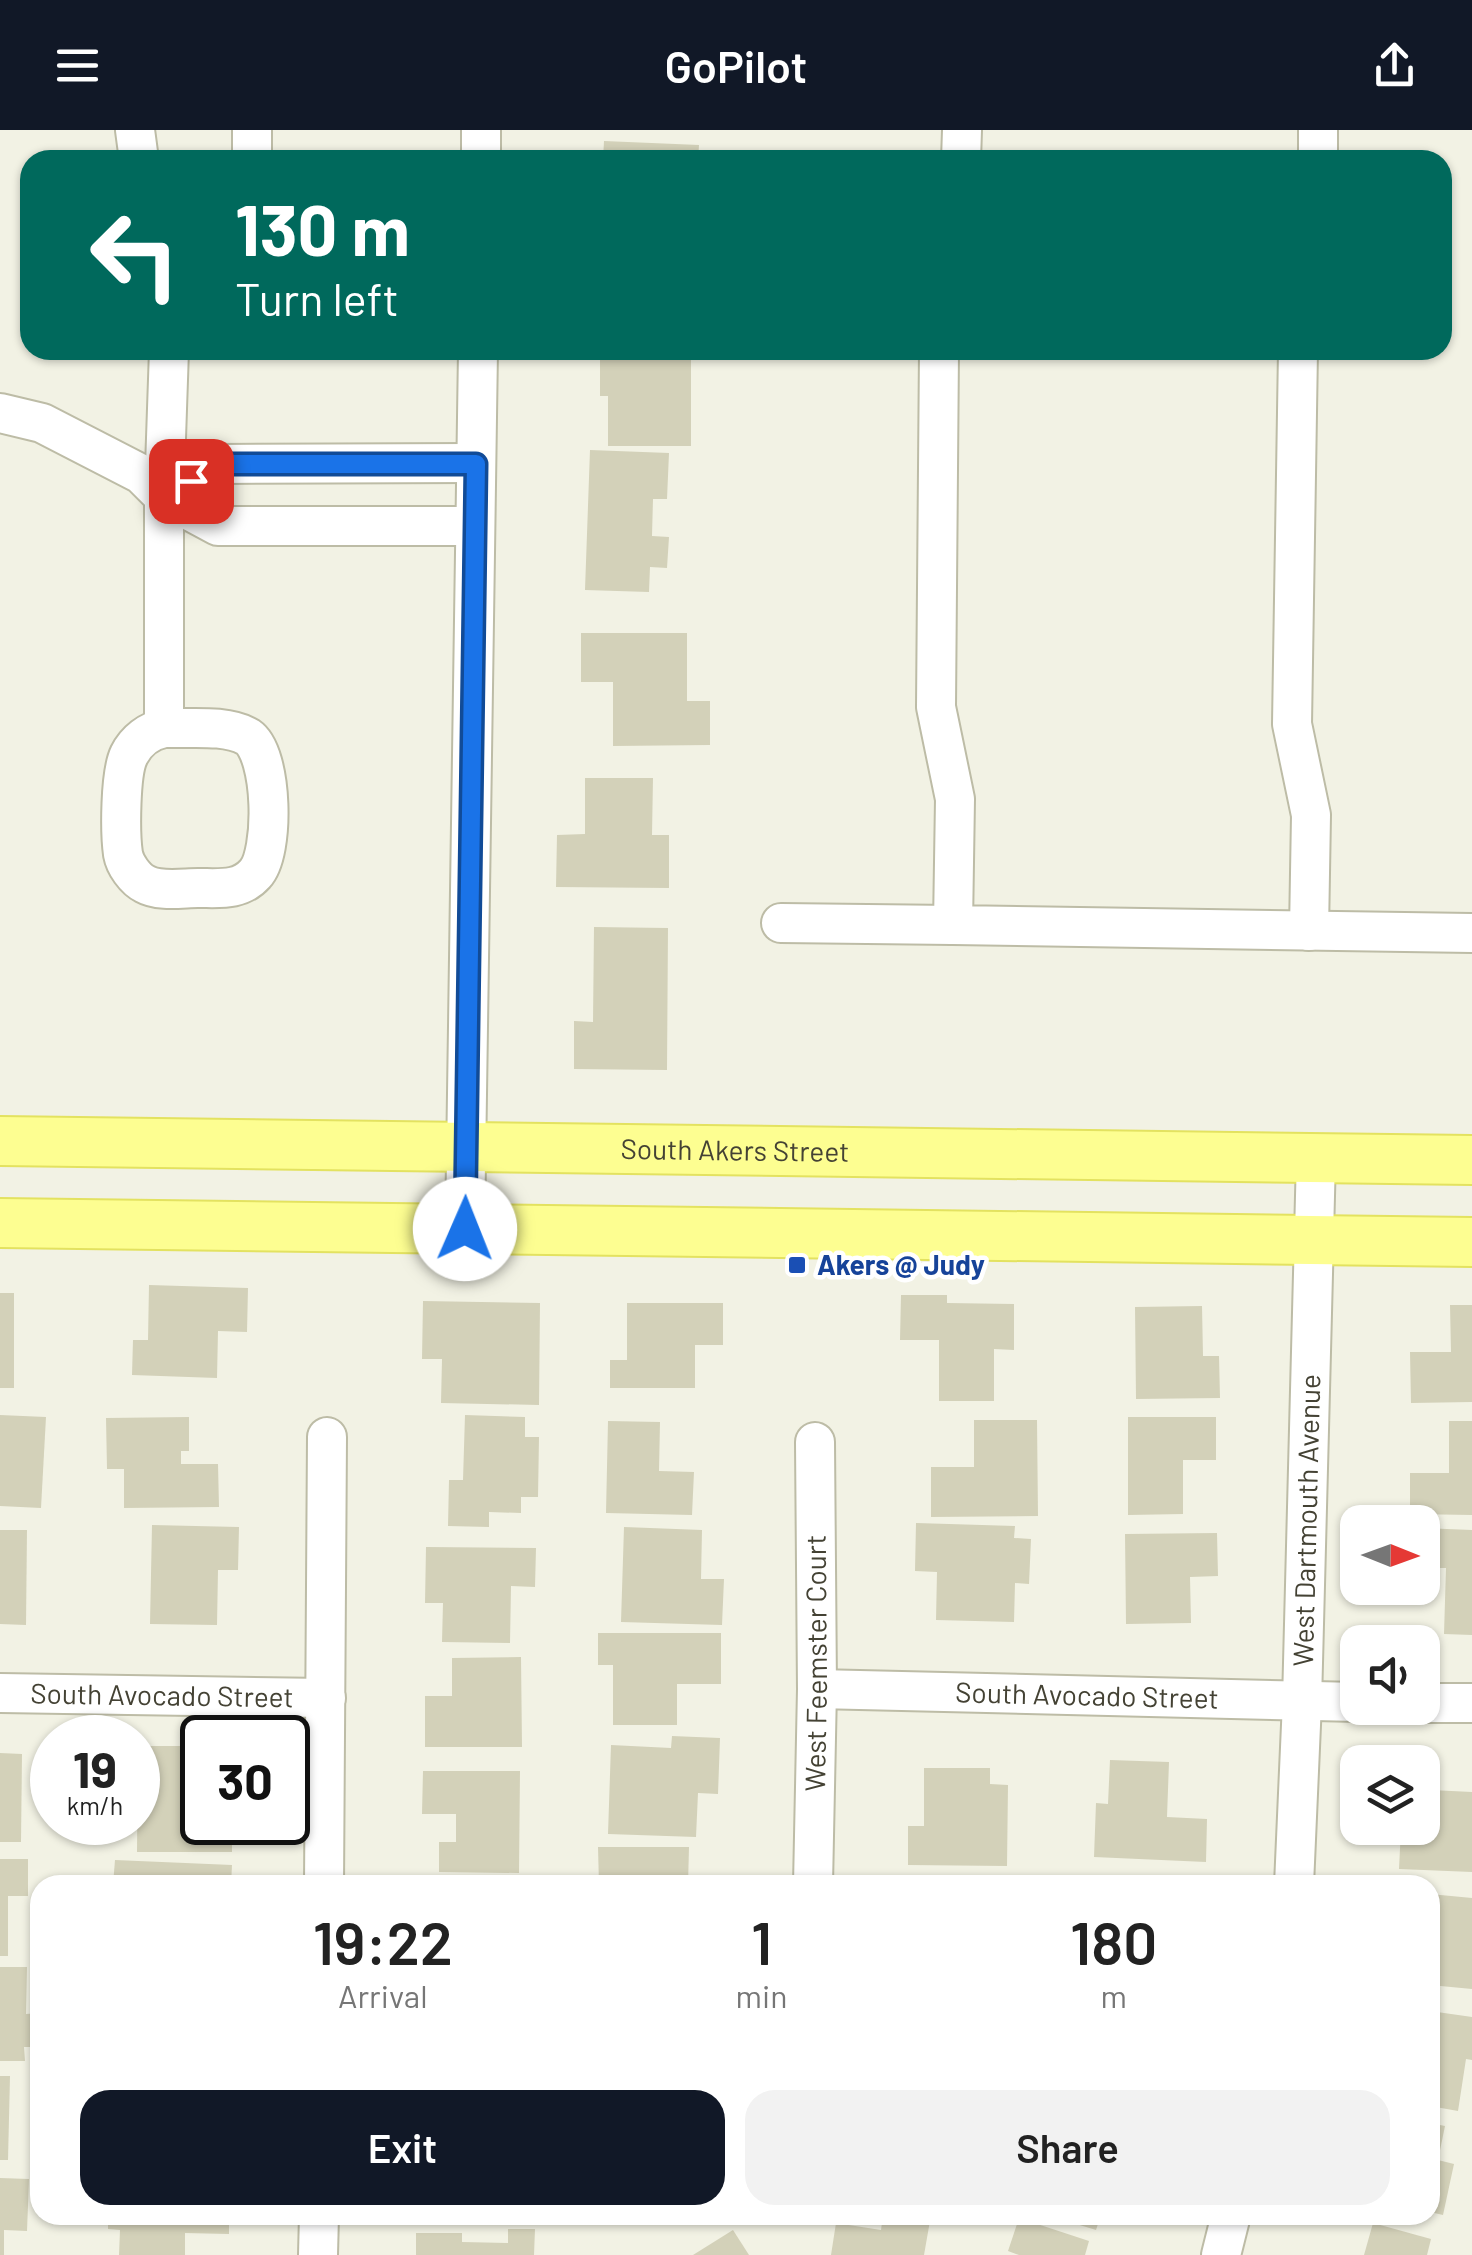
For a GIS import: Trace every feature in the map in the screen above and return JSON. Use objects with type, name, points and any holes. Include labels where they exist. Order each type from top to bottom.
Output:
[{"type":"main road","name":"South Akers Street","points":[[0,1141],[1472,1160]]},
{"type":"main road","points":[[0,1223],[1472,1242]]},
{"type":"street","points":[[164,728],[169,360]]},
{"type":"street","points":[[465,1229],[478,360]]},
{"type":"street","points":[[939,360],[936,707],[955,800],[953,926]]},
{"type":"street","points":[[1298,360],[1292,724],[1311,814],[1309,931]]},
{"type":"street","points":[[0,414],[42,423],[141,474],[164,497],[218,526],[475,526]]},
{"type":"street","points":[[164,497],[218,464],[476,464]]},
{"type":"street","points":[[356,464],[356,526]]},
{"type":"street","points":[[164,728],[230,730],[248,738],[261,752],[267,771],[266,852],[260,870],[246,883],[232,888],[159,888],[145,884],[130,871],[123,856],[124,768],[140,740],[152,730],[164,728]]},
{"type":"street","points":[[780,923],[1472,933]]},
{"type":"street","name":"West Dartmouth Avenue","points":[[1294,1875],[1316,1156]]},
{"type":"street","points":[[324,1875],[327,1437]]},
{"type":"street","name":"West Feemster Court","points":[[813,1875],[815,1442]]},
{"type":"street","name":"South Avocado Street","points":[[816,1689],[1340,1702]]},
{"type":"street","name":"South Avocado Street","points":[[0,1693],[326,1698]]},
{"type":"street","points":[[1440,1703],[1472,1703]]},
{"type":"street","points":[[318,2255],[319,2225]]},
{"type":"street","points":[[1221,2255],[1228,2225]]},
{"type":"building","points":[[604,141],[699,145],[699,150],[604,150]]},
{"type":"building","points":[[600,360],[691,360],[691,446],[608,446],[608,396],[600,396]]},
{"type":"building","points":[[590,450],[669,453],[667,499],[653,499],[652,536],[669,537],[667,568],[650,567],[649,592],[585,590]]},
{"type":"building","points":[[581,633],[687,633],[687,701],[710,701],[710,745],[613,746],[613,682],[581,682]]},
{"type":"building","points":[[585,778],[653,778],[652,835],[669,835],[669,888],[556,887],[557,835],[585,834]]},
{"type":"building","points":[[594,927],[668,928],[667,1070],[574,1069],[574,1021],[593,1022]]},
{"type":"building","points":[[149,1285],[248,1288],[247,1332],[218,1331],[217,1378],[132,1375],[133,1340],[148,1340]]},
{"type":"building","points":[[0,1293],[14,1293],[14,1388],[0,1388]]},
{"type":"building","points":[[901,1295],[947,1295],[947,1303],[1014,1304],[1014,1350],[994,1349],[994,1401],[939,1401],[939,1340],[900,1340]]},
{"type":"building","points":[[423,1301],[540,1303],[539,1405],[441,1403],[442,1359],[422,1359]]},
{"type":"building","points":[[627,1303],[723,1303],[723,1345],[695,1345],[695,1388],[610,1388],[610,1360],[627,1360]]},
{"type":"building","points":[[1450,1305],[1472,1305],[1472,1402],[1411,1403],[1410,1352],[1451,1352]]},
{"type":"building","points":[[1202,1306],[1203,1356],[1219,1356],[1220,1398],[1136,1399],[1135,1307]]},
{"type":"building","points":[[0,1415],[46,1417],[41,1508],[0,1506]]},
{"type":"building","points":[[465,1415],[525,1417],[525,1437],[539,1437],[538,1497],[521,1497],[521,1513],[489,1512],[489,1527],[448,1526],[449,1480],[463,1480]]},
{"type":"building","points":[[189,1417],[189,1451],[181,1451],[181,1464],[218,1464],[219,1507],[124,1508],[124,1469],[107,1469],[106,1418]]},
{"type":"building","points":[[1128,1417],[1216,1417],[1216,1460],[1183,1460],[1183,1514],[1128,1515]]},
{"type":"building","points":[[974,1420],[1037,1420],[1038,1516],[931,1517],[931,1467],[974,1467]]},
{"type":"building","points":[[608,1421],[660,1422],[659,1471],[694,1472],[692,1515],[606,1513]]},
{"type":"building","points":[[1449,1421],[1472,1421],[1472,1515],[1440,1514],[1440,1505],[1410,1505],[1410,1473],[1449,1473]]},
{"type":"building","points":[[916,1523],[1015,1526],[1014,1538],[1031,1539],[1029,1584],[1015,1583],[1014,1622],[936,1620],[937,1572],[915,1571]]},
{"type":"building","points":[[152,1525],[239,1527],[238,1570],[218,1570],[217,1625],[150,1624]]},
{"type":"building","points":[[624,1527],[702,1530],[701,1579],[724,1579],[722,1625],[621,1622]]},
{"type":"building","points":[[1440,1529],[1472,1530],[1472,1635],[1444,1634],[1446,1568],[1440,1568]]},
{"type":"building","points":[[0,1530],[27,1530],[26,1625],[0,1624]]},
{"type":"building","points":[[1217,1533],[1218,1576],[1190,1577],[1191,1623],[1126,1624],[1125,1534]]},
{"type":"building","points":[[426,1547],[536,1548],[535,1587],[511,1586],[510,1643],[442,1642],[443,1603],[425,1603]]},
{"type":"building","points":[[598,1633],[721,1633],[721,1684],[677,1684],[677,1725],[613,1725],[613,1665],[598,1665]]},
{"type":"building","points":[[521,1657],[522,1747],[425,1747],[425,1696],[452,1696],[452,1658]]},
{"type":"building","points":[[672,1736],[720,1738],[718,1794],[698,1793],[696,1837],[608,1834],[611,1745],[671,1748]]},
{"type":"building","points":[[160,1746],[180,1746],[180,1845],[232,1845],[232,1852],[137,1852],[137,1845],[160,1845]]},
{"type":"building","points":[[0,1753],[22,1754],[21,1842],[0,1842]]},
{"type":"building","points":[[1110,1760],[1169,1762],[1167,1817],[1207,1819],[1206,1862],[1094,1857],[1096,1803],[1108,1804]]},
{"type":"building","points":[[924,1768],[990,1768],[990,1784],[1008,1785],[1007,1866],[908,1865],[908,1826],[924,1826]]},
{"type":"building","points":[[423,1771],[520,1771],[519,1873],[439,1872],[439,1842],[456,1842],[456,1814],[422,1814]]},
{"type":"building","points":[[1440,1790],[1472,1792],[1472,1872],[1399,1869],[1400,1845],[1440,1845]]},
{"type":"building","points":[[598,1847],[689,1847],[688,1875],[599,1875]]},
{"type":"building","points":[[0,1859],[28,1859],[28,1896],[8,1896],[8,1956],[0,1956]]},
{"type":"building","points":[[115,1860],[232,1865],[232,1875],[114,1875]]},
{"type":"building","points":[[1440,1895],[1472,1898],[1472,1989],[1440,1986]]},
{"type":"building","points":[[0,1967],[27,1967],[30,2047],[24,2047],[25,2061],[0,2061]]},
{"type":"building","points":[[1440,2012],[1472,2017],[1472,2060],[1466,2059],[1458,2111],[1440,2108]]},
{"type":"building","points":[[0,2076],[10,2076],[8,2160],[0,2160]]},
{"type":"building","points":[[1440,2125],[1445,2126],[1440,2150]]},
{"type":"building","points":[[1440,2160],[1454,2164],[1443,2215],[1440,2214]]},
{"type":"building","points":[[0,2178],[29,2179],[27,2231],[4,2230],[4,2255],[0,2255]]},
{"type":"building","points":[[108,2225],[229,2225],[229,2234],[185,2233],[185,2255],[119,2255],[120,2230],[108,2229]]},
{"type":"building","points":[[836,2225],[881,2230],[882,2225],[929,2225],[924,2255],[831,2255]]},
{"type":"building","points":[[1017,2225],[1040,2225],[1089,2241],[1085,2255],[1019,2255],[1008,2251]]},
{"type":"building","points":[[1372,2225],[1431,2239],[1427,2255],[1364,2255]]},
{"type":"building","points":[[508,2229],[535,2229],[534,2255],[416,2255],[416,2233],[462,2233],[462,2242],[508,2243]]},
{"type":"building","points":[[733,2230],[749,2255],[693,2255]]},
{"type":"place","name":"Akers @ Judy","points":[[797,1265]]},
{"type":"route","points":[[191,481],[218,464],[476,464],[465,1229]]}]
